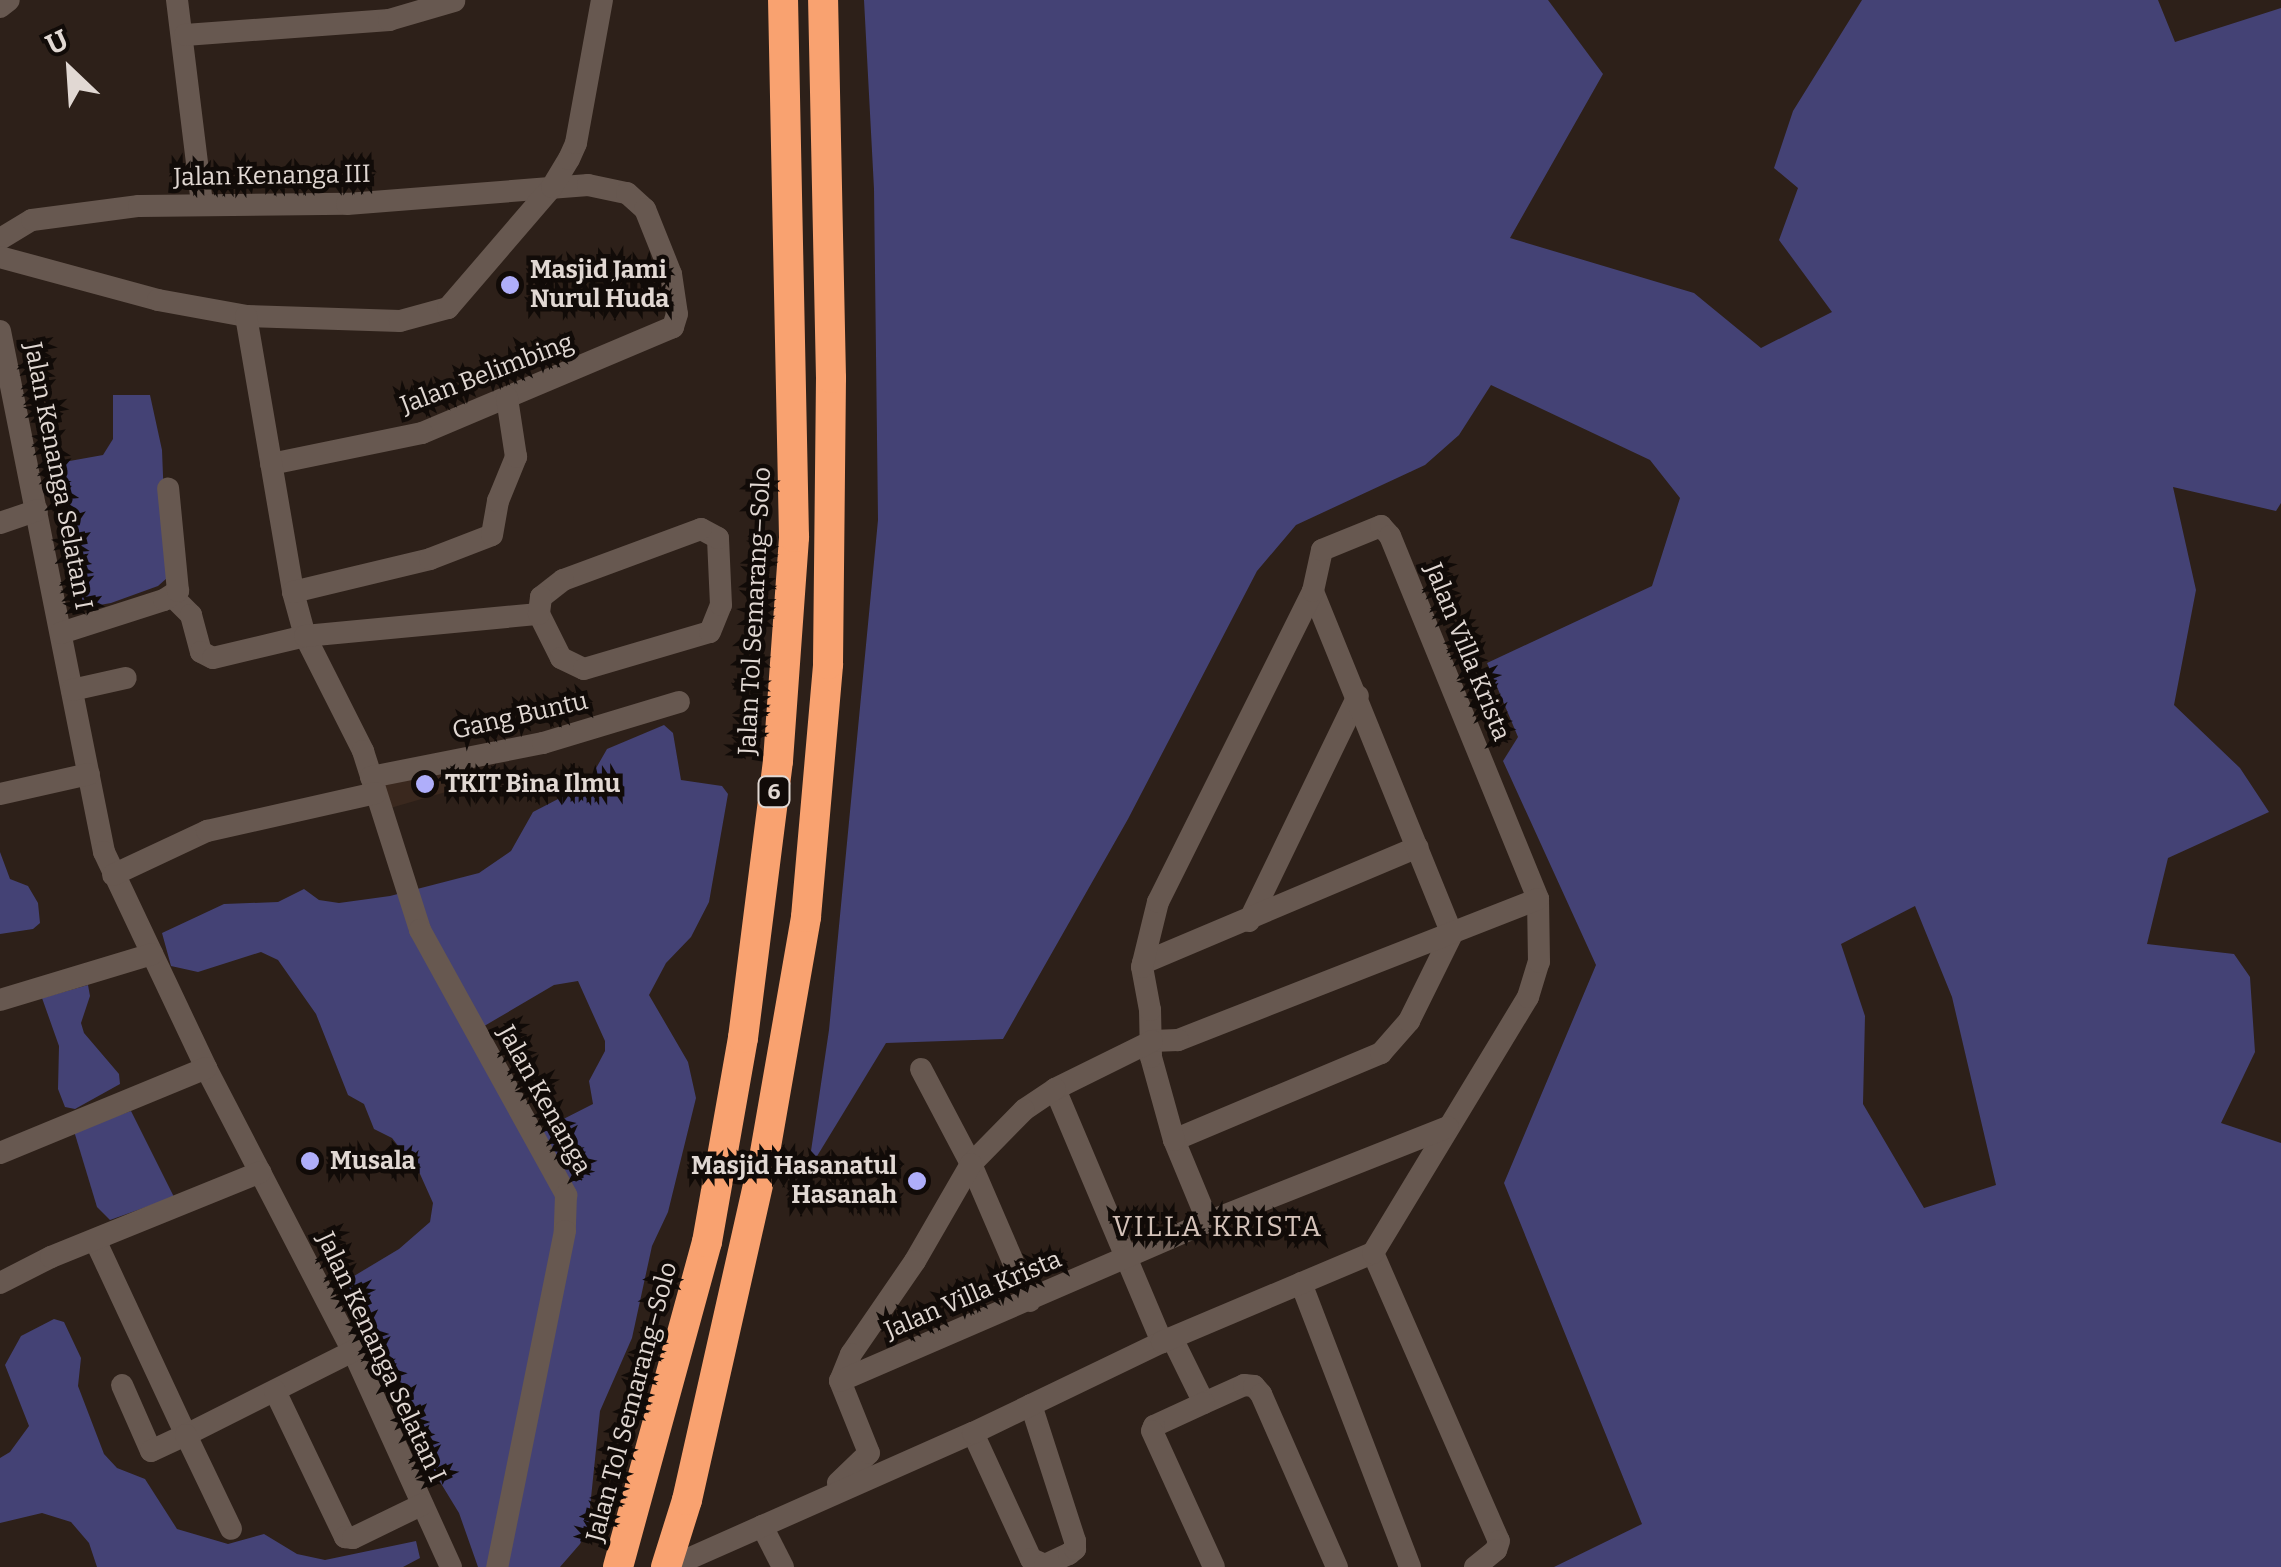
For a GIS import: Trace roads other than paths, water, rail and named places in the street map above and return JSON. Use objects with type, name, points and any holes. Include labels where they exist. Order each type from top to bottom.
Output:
[{"type":"highway","name":"Jalan Tol Semarang–Solo","points":[[618,1567],[707,1242],[743,1038],[778,761],[794,537],[782,0]]},
{"type":"highway","name":"6","points":[[668,1567],[687,1500],[764,1158],[806,917],[828,664],[831,378],[823,0]]},
{"type":"street","points":[[0,7],[9,0]]},
{"type":"street","points":[[177,0],[202,204]]},
{"type":"street","points":[[184,35],[390,20],[456,0]]},
{"type":"street","points":[[0,256],[158,300],[246,316],[400,321],[448,308],[552,187],[576,143],[602,0]]},
{"type":"street","name":"Jalan Belimbing","points":[[270,464],[422,433],[673,327],[677,314],[671,274],[645,208],[627,193],[588,185],[552,187]]},
{"type":"street","name":"Jalan Kenanga III","points":[[0,240],[32,220],[92,210],[202,204],[347,204],[552,187]]},
{"type":"street","name":"Jalan Kenanga","points":[[246,316],[293,592],[305,636],[374,785],[429,948],[446,984],[501,1071],[566,1195],[565,1231],[497,1567]]},
{"type":"street","name":"Jalan Kenanga Selatan I","points":[[0,330],[6,378],[37,510],[88,774],[113,875],[206,1068],[354,1351],[451,1567]]},
{"type":"street","points":[[293,592],[430,559],[492,535],[498,501],[516,457],[507,398]]},
{"type":"street","points":[[168,488],[178,582],[172,596],[191,615],[202,652],[212,658],[305,636],[538,614]]},
{"type":"street","points":[[0,522],[37,510]]},
{"type":"street","name":"Jalan Villa Krista","points":[[1208,1222],[1174,1140],[1150,1058],[1152,1042],[1141,975],[1143,962],[1158,902],[1313,591],[1322,550],[1381,526],[1390,536],[1538,899],[1539,962],[1528,997],[1373,1253]]},
{"type":"street","points":[[701,528],[718,538],[721,605],[710,632],[584,669],[561,658],[538,614],[541,597],[563,580],[701,528]]},
{"type":"street","points":[[1174,1140],[1381,1053],[1408,1022],[1452,934],[1313,591]]},
{"type":"street","name":"Jalan Kenanga Selatan I","points":[[61,633],[172,596]]},
{"type":"street","points":[[72,690],[126,678]]},
{"type":"street","points":[[1249,921],[1358,696]]},
{"type":"street","name":"Gang Buntu","points":[[374,785],[560,739],[679,702]]},
{"type":"street","points":[[0,794],[88,774]]},
{"type":"street","points":[[113,875],[207,831],[374,785]]},
{"type":"street","points":[[1143,962],[1249,921],[1418,847]]},
{"type":"street","name":"Jalan Villa Krista","points":[[840,1381],[852,1354],[915,1261],[971,1164],[1024,1110],[1055,1089],[1152,1042],[1178,1040],[1538,899]]},
{"type":"street","points":[[0,1000],[152,954]]},
{"type":"street","points":[[0,1153],[206,1068]]},
{"type":"street","points":[[921,1070],[971,1164],[1030,1301]]},
{"type":"street","points":[[1055,1089],[1126,1260],[1204,1404]]},
{"type":"street","name":"Jalan Villa Krista","points":[[840,1381],[1208,1222],[1448,1128]]},
{"type":"street","points":[[0,1283],[51,1257],[96,1242],[260,1172]]},
{"type":"street","points":[[96,1242],[231,1529]]},
{"type":"street","points":[[668,1567],[973,1433],[1167,1340],[1373,1253],[1499,1541],[1496,1550],[1475,1567]]},
{"type":"street","points":[[1301,1283],[1410,1567]]},
{"type":"street","points":[[122,1385],[151,1451],[354,1351]]},
{"type":"street","points":[[793,1512],[851,1474],[869,1453],[840,1381]]},
{"type":"street","points":[[1214,1567],[1152,1431],[1154,1426],[1244,1385],[1254,1386],[1337,1567]]},
{"type":"street","points":[[275,1392],[345,1536],[352,1538],[420,1504]]},
{"type":"street","points":[[973,1433],[1031,1559],[1046,1564],[1069,1554],[1076,1549],[1075,1541],[1031,1405]]},
{"type":"street","points":[[762,1526],[783,1567]]},
{"type":"place","name":"Masjid Jami Nurul Huda","points":[[510,285]]},
{"type":"place","name":"TKIT Bina Ilmu","points":[[425,784]]},
{"type":"place","name":"Musala","points":[[310,1161]]},
{"type":"place","name":"Masjid Hasanatul Hasanah","points":[[917,1181]]},
{"type":"district","name":"VILLA KRISTA","points":[[1218,1227]]}]
